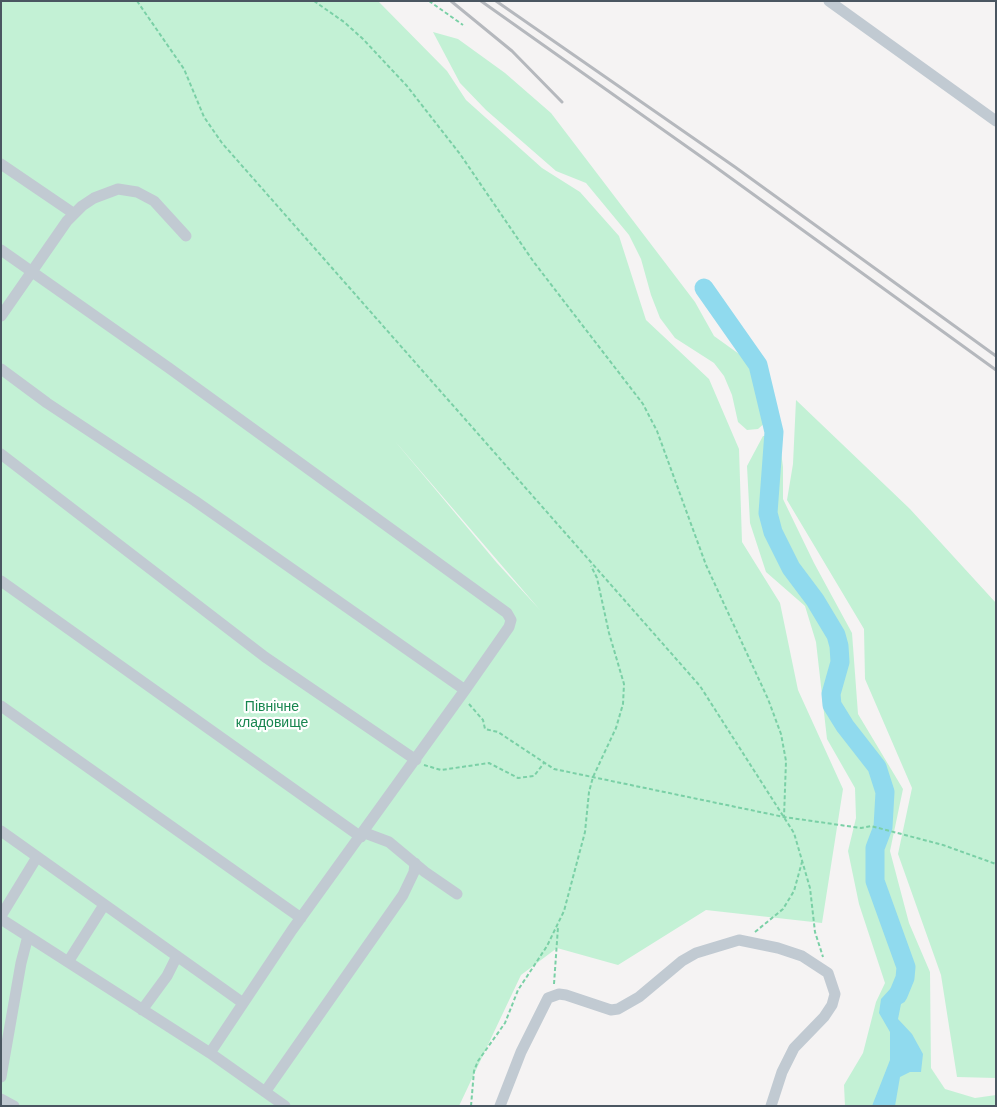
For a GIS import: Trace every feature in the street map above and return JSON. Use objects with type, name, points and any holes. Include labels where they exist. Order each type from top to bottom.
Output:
[{"type":"street","points":[[829,1],[996,120]]},
{"type":"street","points":[[1,164],[74,213]]},
{"type":"street","points":[[1,316],[74,213],[94,198],[118,189],[137,192],[154,202],[186,236]]},
{"type":"street","points":[[1,250],[169,368],[507,613],[511,620],[509,628],[363,835],[301,918],[210,1053]]},
{"type":"street","points":[[1,369],[47,403],[195,501],[465,690]]},
{"type":"street","points":[[1,454],[265,657],[416,760]]},
{"type":"street","points":[[1,581],[363,835],[389,842],[424,872],[457,894]]},
{"type":"street","points":[[1,706],[301,918]]},
{"type":"street","points":[[1,831],[244,1003]]},
{"type":"street","points":[[37,857],[1,917],[210,1053],[285,1106]]},
{"type":"street","points":[[265,1092],[403,895],[414,872],[415,863]]},
{"type":"street","points":[[68,962],[104,905]]},
{"type":"street","points":[[1,1077],[20,963],[28,936]]},
{"type":"street","points":[[500,1106],[521,1052],[551,997],[566,995],[611,1010],[618,1009],[639,997],[682,961],[696,953],[739,940],[778,948],[802,956],[828,973],[835,994],[832,1005],[824,1017],[794,1048],[782,1072],[771,1106]]},
{"type":"street","points":[[142,1010],[167,976],[177,956]]},
{"type":"street","points":[[1,1099],[14,1106]]},
{"type":"path","points":[[138,1],[184,69],[204,117],[222,143],[700,686],[794,833],[810,888],[815,932],[828,973]]},
{"type":"path","points":[[314,1],[344,22],[363,39],[407,86],[460,154],[533,260],[643,404],[657,431],[706,565],[768,699],[780,734],[786,761],[784,817]]},
{"type":"path","points":[[429,1],[463,25]]},
{"type":"path","points":[[471,1106],[474,1071],[478,1061],[505,1023],[518,990],[558,926],[569,897],[574,866],[585,832],[592,778],[616,728],[624,695],[624,684],[609,633],[599,585],[588,561]]},
{"type":"path","points":[[465,690],[465,697],[476,715],[483,720],[485,729],[498,732],[554,769],[784,817],[861,828],[871,826],[943,845],[996,864]]},
{"type":"path","points":[[416,760],[430,768],[441,770],[489,762],[518,778],[534,776],[544,763]]},
{"type":"path","points":[[739,940],[770,921],[783,909],[794,891],[803,860]]},
{"type":"path","points":[[551,997],[556,978],[558,926]]},
{"type":"green space","name":"Північне кладовище","points":[[1,1],[378,1],[447,71],[466,100],[542,168],[580,192],[619,236],[646,320],[709,379],[739,449],[742,542],[780,603],[798,690],[843,789],[822,923],[706,910],[618,965],[557,948],[521,975],[459,1106],[1,1106]],"holes":[[[394,440],[540,610],[497,563]]]},
{"type":"green space","points":[[433,32],[458,39],[505,73],[551,113],[695,302],[714,336],[746,359],[765,408],[767,421],[758,429],[747,430],[738,422],[732,395],[724,376],[714,363],[675,338],[660,318],[651,295],[641,259],[629,235],[586,183],[556,171],[486,110],[460,83]]},
{"type":"green space","points":[[796,400],[910,509],[996,603],[996,1078],[957,1077],[941,975],[898,854],[912,788],[865,679],[864,629],[787,500],[793,464]]},
{"type":"green space","points":[[763,436],[779,436],[783,467],[783,499],[814,563],[852,633],[858,714],[903,789],[890,851],[909,923],[930,972],[931,1068],[945,1089],[975,1098],[996,1095],[996,1106],[845,1106],[844,1085],[863,1053],[876,1002],[885,983],[859,904],[848,851],[856,818],[855,788],[827,739],[816,642],[805,606],[766,572],[750,523],[747,466]]},
{"type":"water","points":[[891,988],[902,999],[898,1019],[912,1034],[923,1054],[921,1072],[910,1072],[900,1077],[895,1106],[872,1106],[890,1060],[890,1032],[879,1013],[881,999]]},
{"type":"waterway","points":[[704,288],[758,365],[774,432],[768,513],[773,532],[791,568],[815,600],[836,635],[840,662],[831,694],[832,705],[845,726],[877,767],[885,792],[883,827],[875,848],[875,881],[906,967],[905,978],[898,995]]},
{"type":"railway","points":[[451,1],[512,51],[562,102]]},
{"type":"railway","points":[[481,1],[710,163],[996,370]]},
{"type":"railway","points":[[496,1],[735,167],[996,356]]}]
